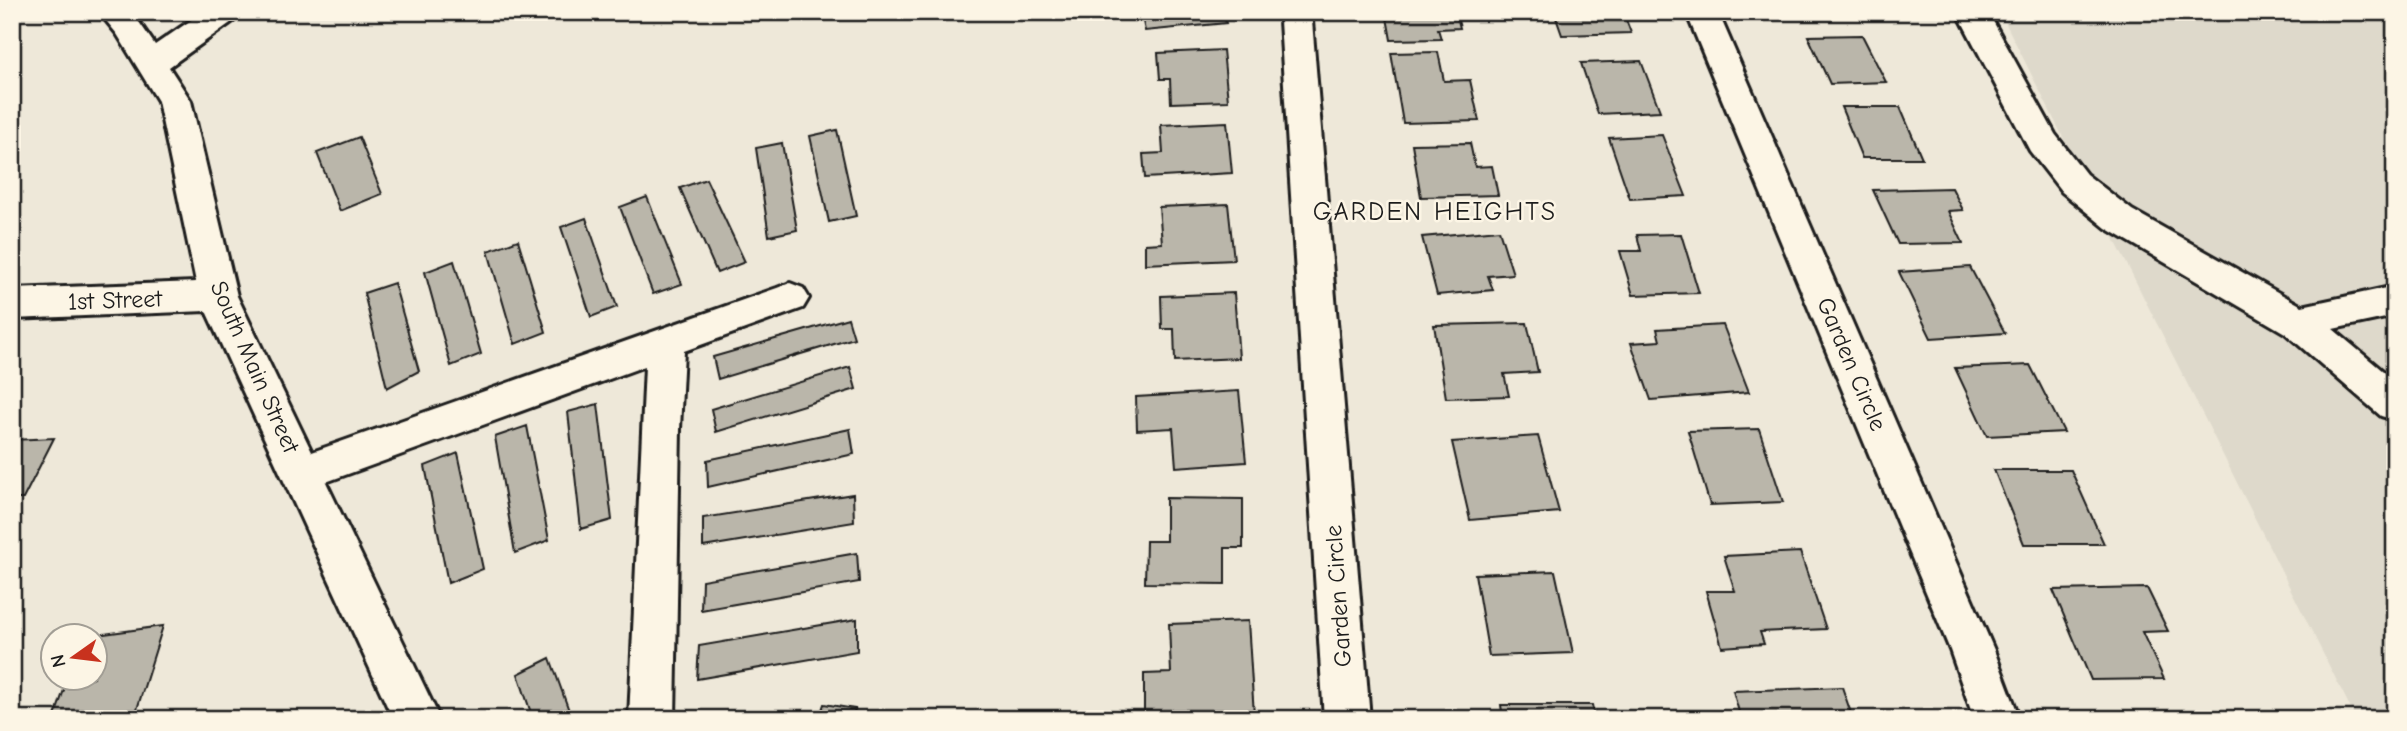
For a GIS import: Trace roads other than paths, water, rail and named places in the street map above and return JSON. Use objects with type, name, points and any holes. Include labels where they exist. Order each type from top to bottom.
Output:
[{"type":"street","name":"South Main Street","points":[[114,12],[128,27],[174,101],[218,296],[417,719]]},
{"type":"street","points":[[151,64],[225,12]]},
{"type":"street","name":"Garden Circle","points":[[1298,12],[1296,21],[1347,719]]},
{"type":"street","name":"Garden Circle","points":[[1702,12],[1972,650],[1997,719]]},
{"type":"street","points":[[1972,12],[2042,142],[2074,183],[2119,219],[2298,322],[2395,404]]},
{"type":"street","name":"1st Street","points":[[12,303],[218,296]]},
{"type":"street","points":[[301,472],[790,298]]},
{"type":"street","points":[[2298,322],[2395,301]]},
{"type":"street","points":[[652,719],[660,442],[666,342]]},
{"type":"district","name":"GARDEN HEIGHTS","points":[[1435,212]]}]
